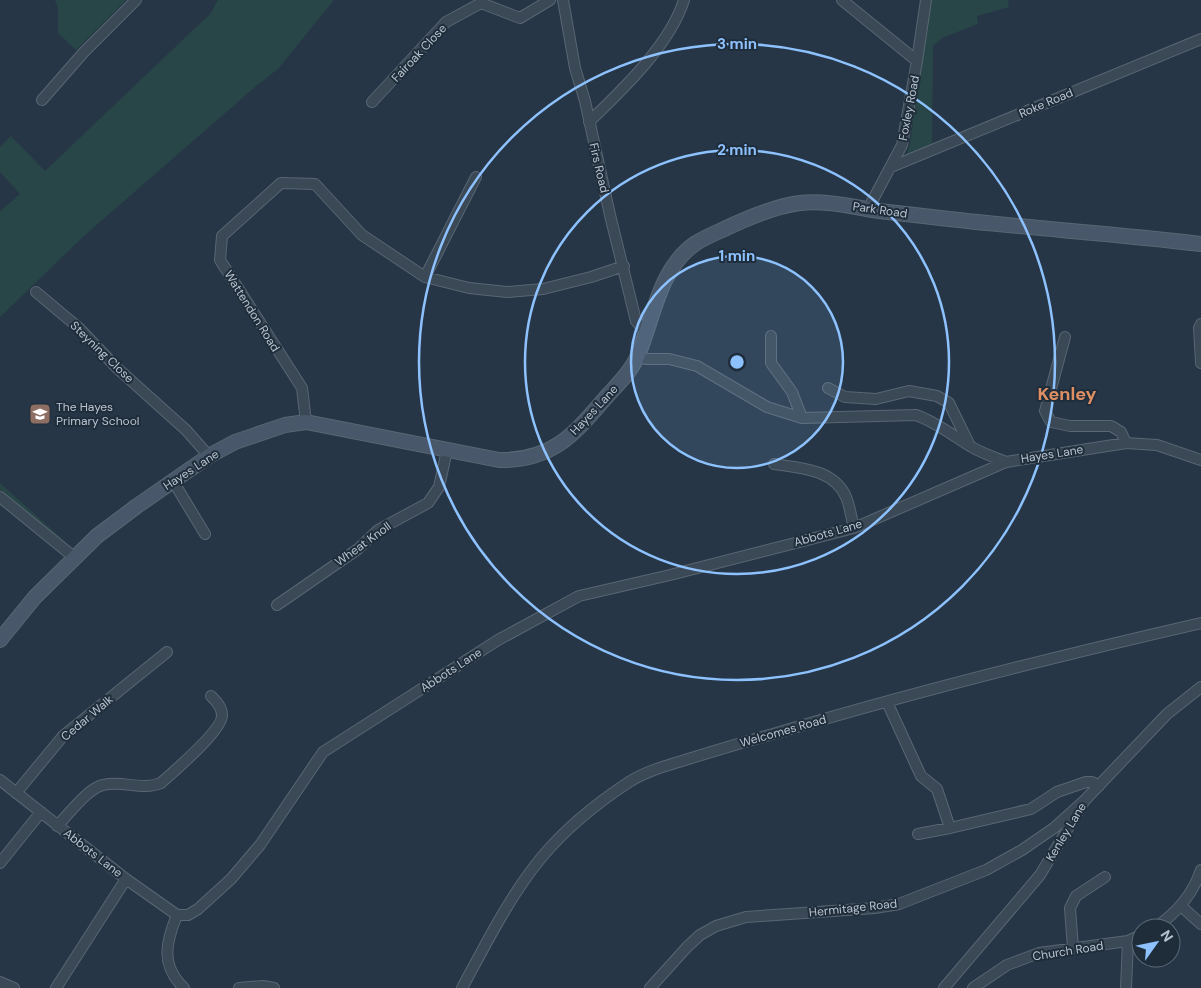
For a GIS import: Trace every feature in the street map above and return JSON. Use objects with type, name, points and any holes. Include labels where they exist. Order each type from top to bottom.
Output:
[{"type":"street","points":[[42,100],[84,52],[136,0]]},
{"type":"street","name":"Fairoak Close","points":[[372,102],[446,22],[481,2],[520,18],[550,0]]},
{"type":"street","name":"Firs Road","points":[[563,0],[575,68],[585,101],[636,321],[641,328],[646,330]]},
{"type":"street","points":[[589,122],[617,96],[658,48],[671,28],[684,0]]},
{"type":"street","points":[[842,0],[917,61]]},
{"type":"street","name":"Foxley Road","points":[[868,209],[902,145],[926,0]]},
{"type":"street","name":"Roke Road","points":[[891,167],[1201,38]]},
{"type":"street","points":[[425,277],[476,177]]},
{"type":"street","name":"Wattendon Road","points":[[306,422],[302,388],[220,260],[222,236],[282,183],[316,184],[362,235],[425,277],[469,288],[506,292],[543,289],[591,277],[624,266]]},
{"type":"street","name":"Park Road","points":[[637,357],[660,291],[673,267],[695,243],[754,216],[800,203],[827,203],[934,218],[1201,244]]},
{"type":"street","name":"Steyning Close","points":[[36,292],[79,328],[117,368],[186,430],[209,456]]},
{"type":"street","points":[[1201,324],[1199,328],[1201,363]]},
{"type":"street","points":[[771,336],[771,363],[792,392],[802,418]]},
{"type":"street","points":[[1065,336],[1044,411],[1051,422],[1070,426],[1111,426],[1122,432],[1126,443]]},
{"type":"street","name":"Hayes Lane","points":[[0,640],[35,597],[98,536],[209,456],[235,442],[285,425],[306,422],[499,460],[516,460],[538,456],[556,447],[572,435],[623,378],[637,357],[669,359],[697,366],[767,407],[802,418],[916,415],[927,419],[971,447],[1006,462],[1126,443],[1157,445],[1201,460]]},
{"type":"street","points":[[828,388],[845,397],[876,398],[909,391],[937,396],[949,404],[971,447]]},
{"type":"street","name":"Wheat Knoll","points":[[277,605],[358,549],[378,530],[428,503],[439,487],[447,450]]},
{"type":"street","name":"Abbots Lane","points":[[0,780],[126,879],[177,915],[188,915],[198,909],[231,879],[260,845],[323,752],[498,640],[579,596],[854,528],[1006,462]]},
{"type":"street","points":[[774,464],[815,470],[831,478],[846,496],[854,528]]},
{"type":"street","points":[[173,481],[205,534]]},
{"type":"street","points":[[0,497],[75,558]]},
{"type":"street","name":"Welcomes Road","points":[[462,988],[518,889],[541,858],[567,830],[630,781],[702,754],[887,702],[1110,643],[1201,624]]},
{"type":"street","name":"Cedar Walk","points":[[16,793],[63,736],[167,652]]},
{"type":"street","name":"Kenley Lane","points":[[944,988],[1040,874],[1085,800],[1167,714],[1201,687]]},
{"type":"street","points":[[57,826],[93,789],[103,785],[114,784],[152,787],[161,783],[217,730],[223,717],[220,706],[211,696]]},
{"type":"street","points":[[887,702],[921,776],[937,789],[950,828]]},
{"type":"street","points":[[918,834],[1031,809],[1057,792],[1086,782],[1092,782],[1099,786]]},
{"type":"street","name":"Hermitage Road","points":[[650,988],[687,947],[700,935],[716,926],[746,917],[875,908],[900,904],[986,870],[1022,850],[1054,828],[1085,800]]},
{"type":"street","points":[[0,864],[41,812]]},
{"type":"street","points":[[1167,918],[1181,906],[1196,884],[1201,870]]},
{"type":"street","points":[[1073,948],[1070,908],[1076,896],[1105,877]]},
{"type":"street","points":[[56,988],[126,879]]},
{"type":"street","points":[[1181,906],[1201,924]]},
{"type":"street","points":[[177,915],[170,932],[167,958],[174,977],[184,988]]},
{"type":"street","name":"Church Road","points":[[973,988],[1007,965],[1039,953],[1091,947],[1131,940]]},
{"type":"street","points":[[1126,988],[1128,941]]},
{"type":"street","points":[[0,982],[14,988]]},
{"type":"street","points":[[239,988],[263,986],[274,988]]},
{"type":"green space","points":[[55,0],[126,0],[76,50],[58,33],[58,8]]},
{"type":"green space","points":[[218,0],[334,0],[278,69],[85,235],[0,317],[0,211],[20,194],[0,172],[0,147],[11,136],[45,171],[211,13]]},
{"type":"green space","points":[[929,0],[1008,0],[1009,7],[977,16],[978,24],[942,38],[933,46],[932,148],[898,163],[907,153],[910,144]]},
{"type":"green space","points":[[0,483],[70,546],[0,490]]},
{"type":"place","name":"The Hayes Primary School","points":[[40,414]]},
{"type":"district","name":"Kenley","points":[[1067,394]]}]
